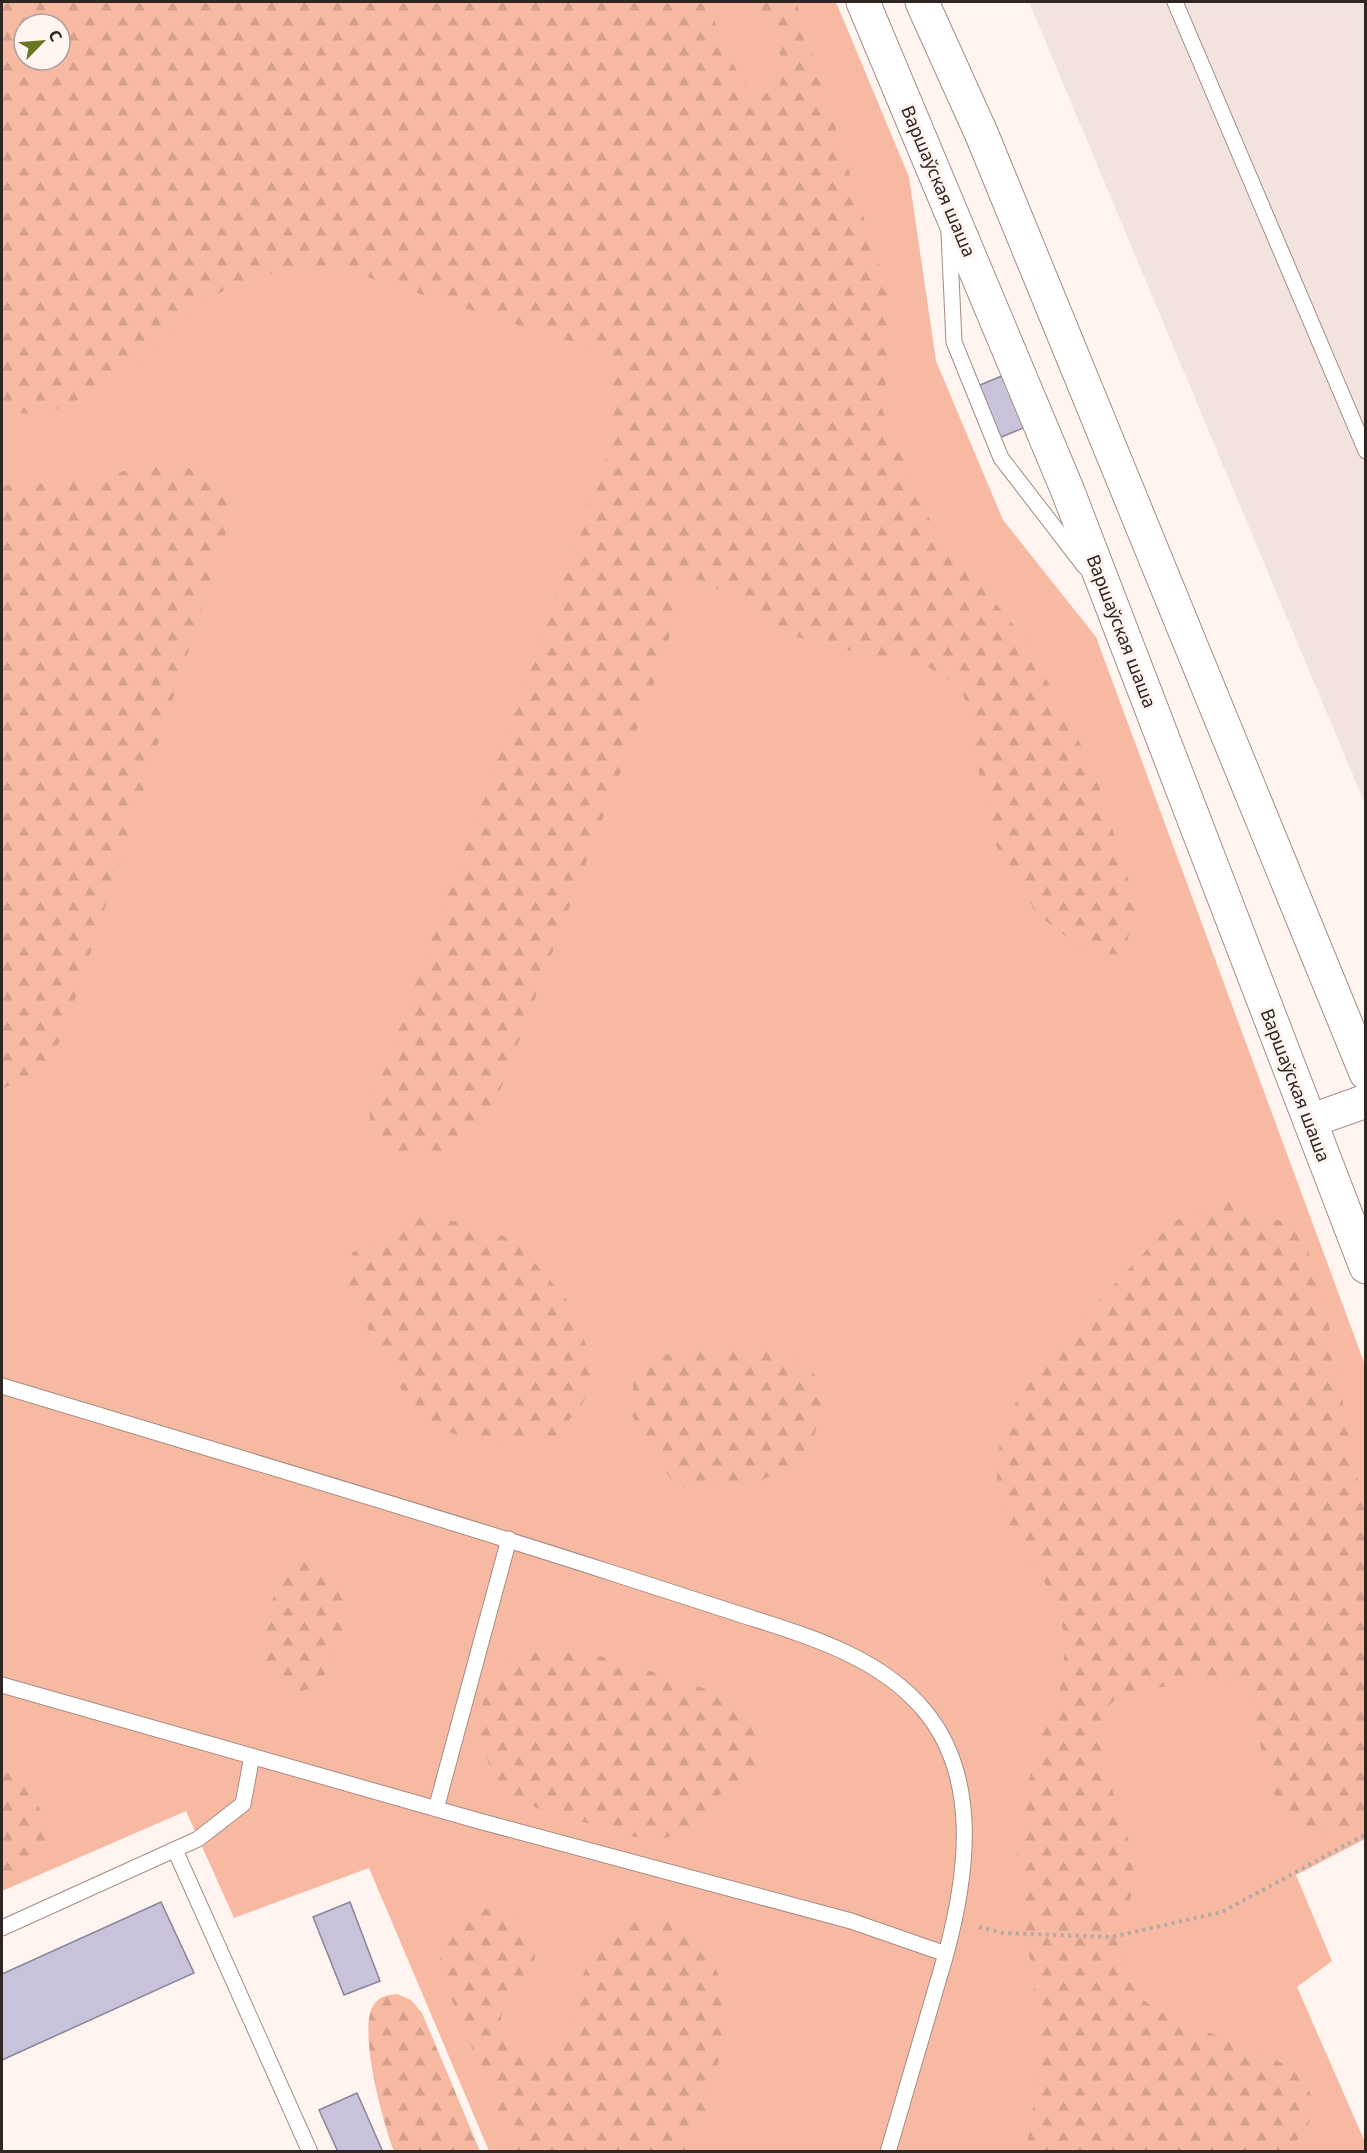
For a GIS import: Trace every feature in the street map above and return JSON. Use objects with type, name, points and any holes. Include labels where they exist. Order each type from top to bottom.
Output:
[{"type":"highway","name":"Варшаўская шаша","points":[[863,2],[1067,489],[1365,1267]]},
{"type":"highway","points":[[922,2],[982,135],[1365,1073]]},
{"type":"highway","points":[[1310,1121],[1365,1101]]},
{"type":"lane","points":[[1175,2],[1365,450]]},
{"type":"lane","points":[[948,203],[954,342],[966,374],[1001,459],[1109,597]]},
{"type":"lane","points":[[2,1386],[509,1539],[820,1640],[885,1674],[924,1710],[950,1752],[963,1805],[964,1864],[946,1954],[888,2151]]},
{"type":"lane","points":[[436,1809],[509,1539]]},
{"type":"lane","points":[[2,1685],[436,1809],[851,1922],[946,1954]]},
{"type":"lane","points":[[2,1929],[198,1839],[243,1804],[252,1756]]},
{"type":"lane","points":[[175,1850],[310,2151]]},
{"type":"path","points":[[954,1922],[1002,1933],[1112,1937],[1221,1912],[1365,1834]]},
{"type":"shaded area","points":[[1029,2],[1365,2],[1365,804]]},
{"type":"green space","points":[[2,2],[836,2],[909,177],[936,361],[1003,520],[1096,637],[1365,1365],[1365,1839],[1296,1875],[1332,1961],[1297,1987],[1365,2142],[1365,2151],[489,2151],[369,1868],[234,1918],[186,1811],[2,1891]]},
{"type":"green space","points":[[2,2],[707,2],[727,52],[741,78],[756,93],[762,94],[779,88],[781,65],[777,44],[758,2],[796,2],[895,317],[882,409],[933,527],[1025,639],[1093,768],[1136,904],[1124,954],[1090,955],[1037,914],[992,839],[962,686],[922,664],[851,651],[781,633],[709,583],[681,575],[667,649],[498,1096],[475,1128],[455,1145],[410,1157],[388,1153],[374,1140],[370,1119],[371,1104],[611,444],[606,353],[351,272],[308,269],[267,274],[227,288],[199,307],[133,367],[95,392],[60,408],[29,414],[2,411]]},
{"type":"green space","points":[[144,466],[185,466],[213,482],[228,504],[225,538],[64,1034],[45,1062],[23,1079],[2,1089],[2,486],[71,482]]},
{"type":"green space","points":[[1226,1198],[1301,1230],[1318,1282],[1335,1351],[1346,1423],[1365,1515],[1365,1818],[1335,1831],[1311,1832],[1294,1824],[1281,1808],[1271,1787],[1252,1710],[1242,1687],[1225,1680],[1199,1680],[1124,1696],[1112,1702],[1108,1707],[1102,1720],[1101,1736],[1107,1773],[1129,1842],[1132,1860],[1133,1887],[1125,1914],[1123,1940],[1132,1985],[1147,2003],[1171,2017],[1263,2053],[1288,2067],[1306,2085],[1312,2107],[1311,2114],[1304,2132],[1285,2151],[1026,2151],[1035,2097],[1037,2031],[1033,1976],[1022,1914],[1017,1846],[1026,1792],[1040,1737],[1060,1691],[1066,1643],[1058,1608],[1040,1573],[1015,1544],[996,1492],[1001,1426],[1043,1360],[1173,1222]]},
{"type":"green space","points":[[420,1218],[462,1222],[515,1240],[568,1301],[596,1369],[582,1405],[554,1438],[481,1443],[428,1425],[399,1386],[345,1286],[352,1253]]},
{"type":"green space","points":[[779,1348],[819,1378],[823,1403],[809,1455],[751,1486],[679,1488],[649,1452],[631,1412],[634,1377],[660,1355]]},
{"type":"green space","points":[[303,1563],[320,1566],[329,1571],[338,1581],[343,1595],[343,1626],[334,1657],[327,1671],[311,1687],[294,1692],[279,1687],[272,1681],[267,1673],[263,1654],[269,1613],[278,1585],[290,1568]]},
{"type":"green space","points":[[558,1648],[627,1664],[703,1688],[727,1699],[740,1707],[758,1733],[758,1757],[755,1768],[744,1779],[716,1797],[688,1828],[681,1833],[663,1838],[626,1835],[559,1816],[520,1799],[500,1782],[484,1751],[479,1732],[483,1702],[497,1672],[510,1659],[540,1650]]},
{"type":"green space","points":[[2,1755],[27,1786],[41,1812],[46,1838],[43,1850],[35,1860],[2,1880]]},
{"type":"green space","points":[[492,1907],[508,1912],[521,1921],[534,1946],[531,1969],[503,2009],[501,2020],[506,2039],[511,2047],[528,2058],[550,2051],[569,2031],[588,1962],[594,1950],[618,1929],[637,1921],[660,1920],[675,1925],[689,1934],[705,1950],[717,1970],[722,1992],[722,2028],[718,2068],[705,2117],[696,2135],[683,2151],[515,2151],[447,1988],[440,1958],[444,1938],[455,1924],[470,1913]]},
{"type":"green space","points":[[397,1994],[411,2000],[422,2013],[480,2151],[394,2151],[374,2078],[368,2035],[369,2018],[375,2003],[381,1998]]},
{"type":"building","points":[[1023,367],[1045,419],[987,443],[966,391]]},
{"type":"building","points":[[161,1902],[194,1973],[2,2060],[2,1974]]},
{"type":"building","points":[[350,1902],[380,1981],[344,1995],[313,1917]]},
{"type":"building","points":[[357,2093],[383,2152],[338,2152],[319,2110]]}]
